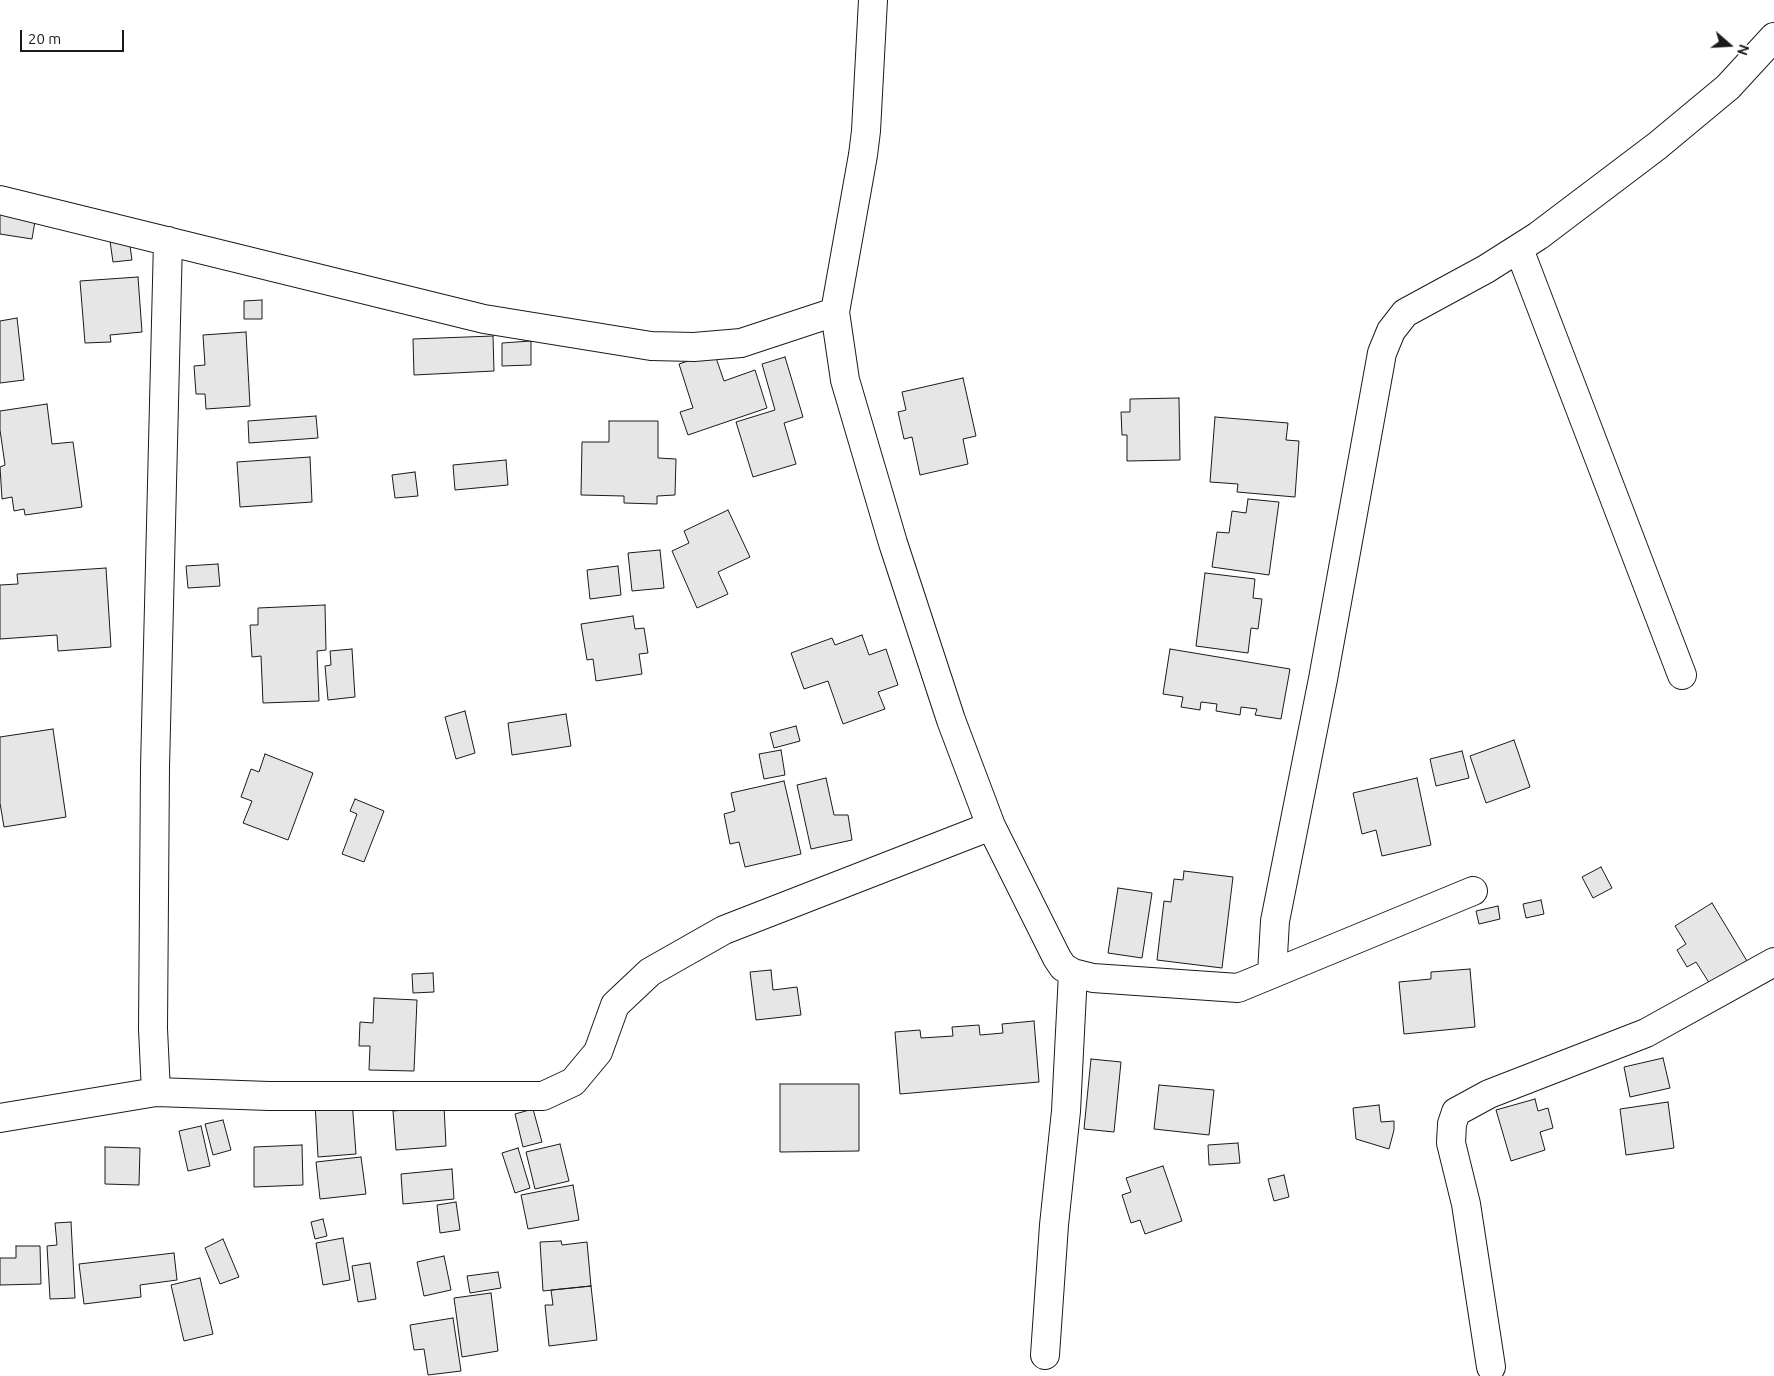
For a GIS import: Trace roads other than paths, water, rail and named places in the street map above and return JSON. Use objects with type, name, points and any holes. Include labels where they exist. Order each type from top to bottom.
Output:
[{"type":"street","points":[[873,0],[864,155],[834,312],[845,380],[893,543],[951,720],[991,826],[1056,958],[1063,967],[1072,973],[1093,978],[1238,988],[1472,891]]},
{"type":"street","points":[[1272,973],[1275,921],[1323,679],[1382,353],[1391,331],[1405,313],[1519,249],[1671,135],[1728,87],[1774,37]]},
{"type":"street","points":[[0,200],[484,319],[651,346],[694,347],[741,343],[834,312]]},
{"type":"street","points":[[156,1092],[153,1029],[155,767],[168,240]]},
{"type":"street","points":[[1519,249],[1682,675]]},
{"type":"street","points":[[0,1118],[156,1092],[269,1096],[543,1096],[573,1082],[598,1052],[615,1004],[650,972],[724,930],[991,826]]},
{"type":"street","points":[[1491,1366],[1466,1204],[1451,1143],[1452,1124],[1456,1112],[1489,1094],[1646,1033],[1774,962]]},
{"type":"street","points":[[1045,1355],[1054,1225],[1066,1111],[1072,973]]}]
